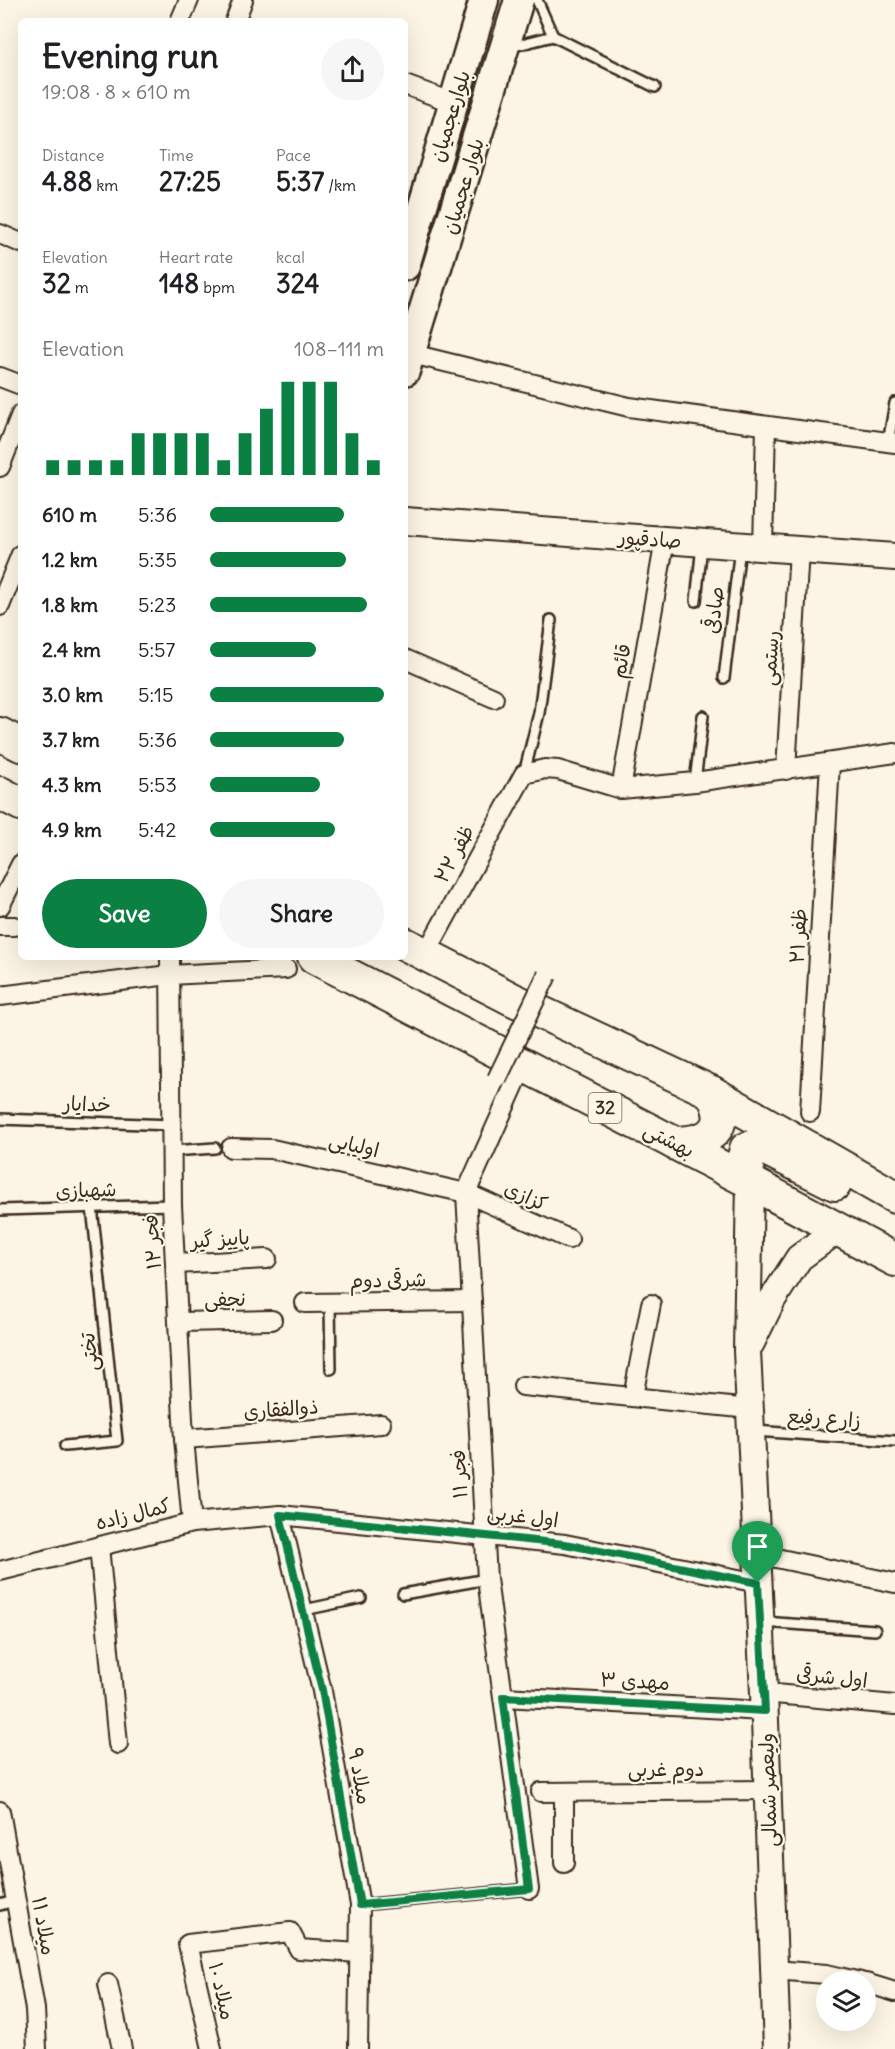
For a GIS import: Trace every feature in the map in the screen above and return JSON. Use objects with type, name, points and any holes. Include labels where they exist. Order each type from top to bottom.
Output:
[{"type":"highway","points":[[0,734],[18,743]]},
{"type":"highway","points":[[0,793],[18,802]]},
{"type":"highway","points":[[415,950],[711,1092],[895,1197]]},
{"type":"highway","name":"بهشتی","points":[[319,960],[510,1072],[674,1143],[895,1260]]},
{"type":"highway","points":[[674,1143],[693,1142],[706,1137],[716,1129],[721,1116],[719,1106],[711,1092]]},
{"type":"highway","points":[[750,1182],[744,1157],[746,1149],[758,1145],[857,1196],[895,1206]]},
{"type":"main road","name":"بلوارعجمیان","points":[[408,256],[484,0]]},
{"type":"main road","name":"بلوار عجمیان","points":[[408,363],[519,0]]},
{"type":"main road","name":"صادقپور","points":[[408,521],[895,557]]},
{"type":"main road","points":[[0,726],[18,727]]},
{"type":"main road","name":"ولیعصر شمالی","points":[[750,1182],[747,1351],[768,1791],[777,2049]]},
{"type":"main road","points":[[747,1351],[772,1300],[799,1258],[837,1230]]},
{"type":"street","points":[[181,18],[188,0]]},
{"type":"street","points":[[237,18],[243,0]]},
{"type":"street","points":[[408,86],[454,103]]},
{"type":"street","points":[[0,234],[18,242]]},
{"type":"street","points":[[408,363],[629,407],[891,443]]},
{"type":"street","points":[[0,377],[18,384]]},
{"type":"street","points":[[0,466],[18,421]]},
{"type":"street","points":[[751,547],[766,426]]},
{"type":"street","name":"قائم","points":[[621,789],[665,540]]},
{"type":"street","name":"رستمی","points":[[786,770],[799,550]]},
{"type":"street","points":[[0,606],[18,561]]},
{"type":"street","points":[[408,660],[494,698]]},
{"type":"street","points":[[524,774],[545,769],[558,770],[621,789],[695,782],[895,753]]},
{"type":"street","name":"ظفر ۲۱","points":[[810,1112],[830,763]]},
{"type":"street","name":"ظفر ۲۲","points":[[415,950],[524,774]]},
{"type":"street","points":[[0,906],[18,870]]},
{"type":"street","points":[[0,996],[170,966],[285,969]]},
{"type":"street","name":"فجر ۱۲","points":[[170,966],[172,1205],[180,1322],[184,1439],[192,1522]]},
{"type":"street","name":"فجر ۱۱","points":[[529,1889],[487,1579],[466,1193],[547,975]]},
{"type":"street","name":"اولیایی","points":[[223,1148],[272,1149],[466,1193]]},
{"type":"street","name":"کزازی","points":[[466,1193],[569,1239]]},
{"type":"street","name":"پاییز گیر","points":[[177,1264],[267,1259]]},
{"type":"street","name":"شرقی دوم","points":[[305,1303],[472,1301]]},
{"type":"street","points":[[633,1396],[651,1304]]},
{"type":"street","name":"نجفی","points":[[180,1322],[272,1320]]},
{"type":"street","points":[[523,1386],[633,1396],[751,1420]]},
{"type":"street","name":"ذوالفقاری","points":[[184,1439],[381,1424]]},
{"type":"street","name":"اول غربی","points":[[280,1515],[565,1544],[758,1583]]},
{"type":"street","name":"کمال زاده","points":[[0,1571],[192,1522],[280,1515]]},
{"type":"street","name":"میلاد ۹","points":[[280,1515],[322,1690],[360,1905],[358,2049]]},
{"type":"street","points":[[99,1546],[118,1744]]},
{"type":"street","points":[[757,1554],[895,1583]]},
{"type":"street","name":"مهدی ۳","points":[[503,1697],[764,1702]]},
{"type":"street","name":"اول شرقی","points":[[764,1702],[895,1705]]},
{"type":"street","name":"دوم غربی","points":[[541,1792],[768,1791]]},
{"type":"street","points":[[564,1792],[564,1863]]},
{"type":"street","name":"میلاد ۱۱","points":[[0,1811],[9,1903],[35,2009],[37,2049]]},
{"type":"street","name":"میلاد ۱۰","points":[[212,2049],[188,1944],[290,1932],[298,1949],[359,1953]]},
{"type":"street","points":[[774,1970],[816,1973]]},
{"type":"street","points":[[108,1984],[122,2049]]},
{"type":"street","points":[[876,1986],[895,1992]]},
{"type":"lane","points":[[537,0],[553,36],[656,87]]},
{"type":"lane","points":[[505,48],[553,36]]},
{"type":"lane","points":[[891,443],[895,403]]},
{"type":"lane","points":[[696,601],[702,543]]},
{"type":"lane","name":"صادقی","points":[[724,678],[751,547]]},
{"type":"lane","points":[[524,774],[539,713],[550,620]]},
{"type":"lane","points":[[695,782],[703,716]]},
{"type":"lane","name":"خدایار","points":[[0,1119],[173,1125]]},
{"type":"lane","points":[[172,1151],[223,1148]]},
{"type":"lane","name":"شهبازی","points":[[0,1210],[172,1205]]},
{"type":"lane","name":"تختی","points":[[65,1446],[117,1441],[92,1207]]},
{"type":"lane","points":[[330,1303],[331,1369]]},
{"type":"lane","name":"زارع رفیع","points":[[751,1420],[895,1441]]},
{"type":"lane","points":[[404,1594],[487,1579]]},
{"type":"lane","points":[[304,1610],[361,1598]]},
{"type":"lane","points":[[760,1622],[875,1630]]},
{"type":"lane","points":[[360,1905],[529,1889]]},
{"type":"route","points":[[280,1515],[565,1544],[758,1583],[765,1711],[503,1697],[529,1889],[360,1905],[322,1690],[280,1515]]}]
